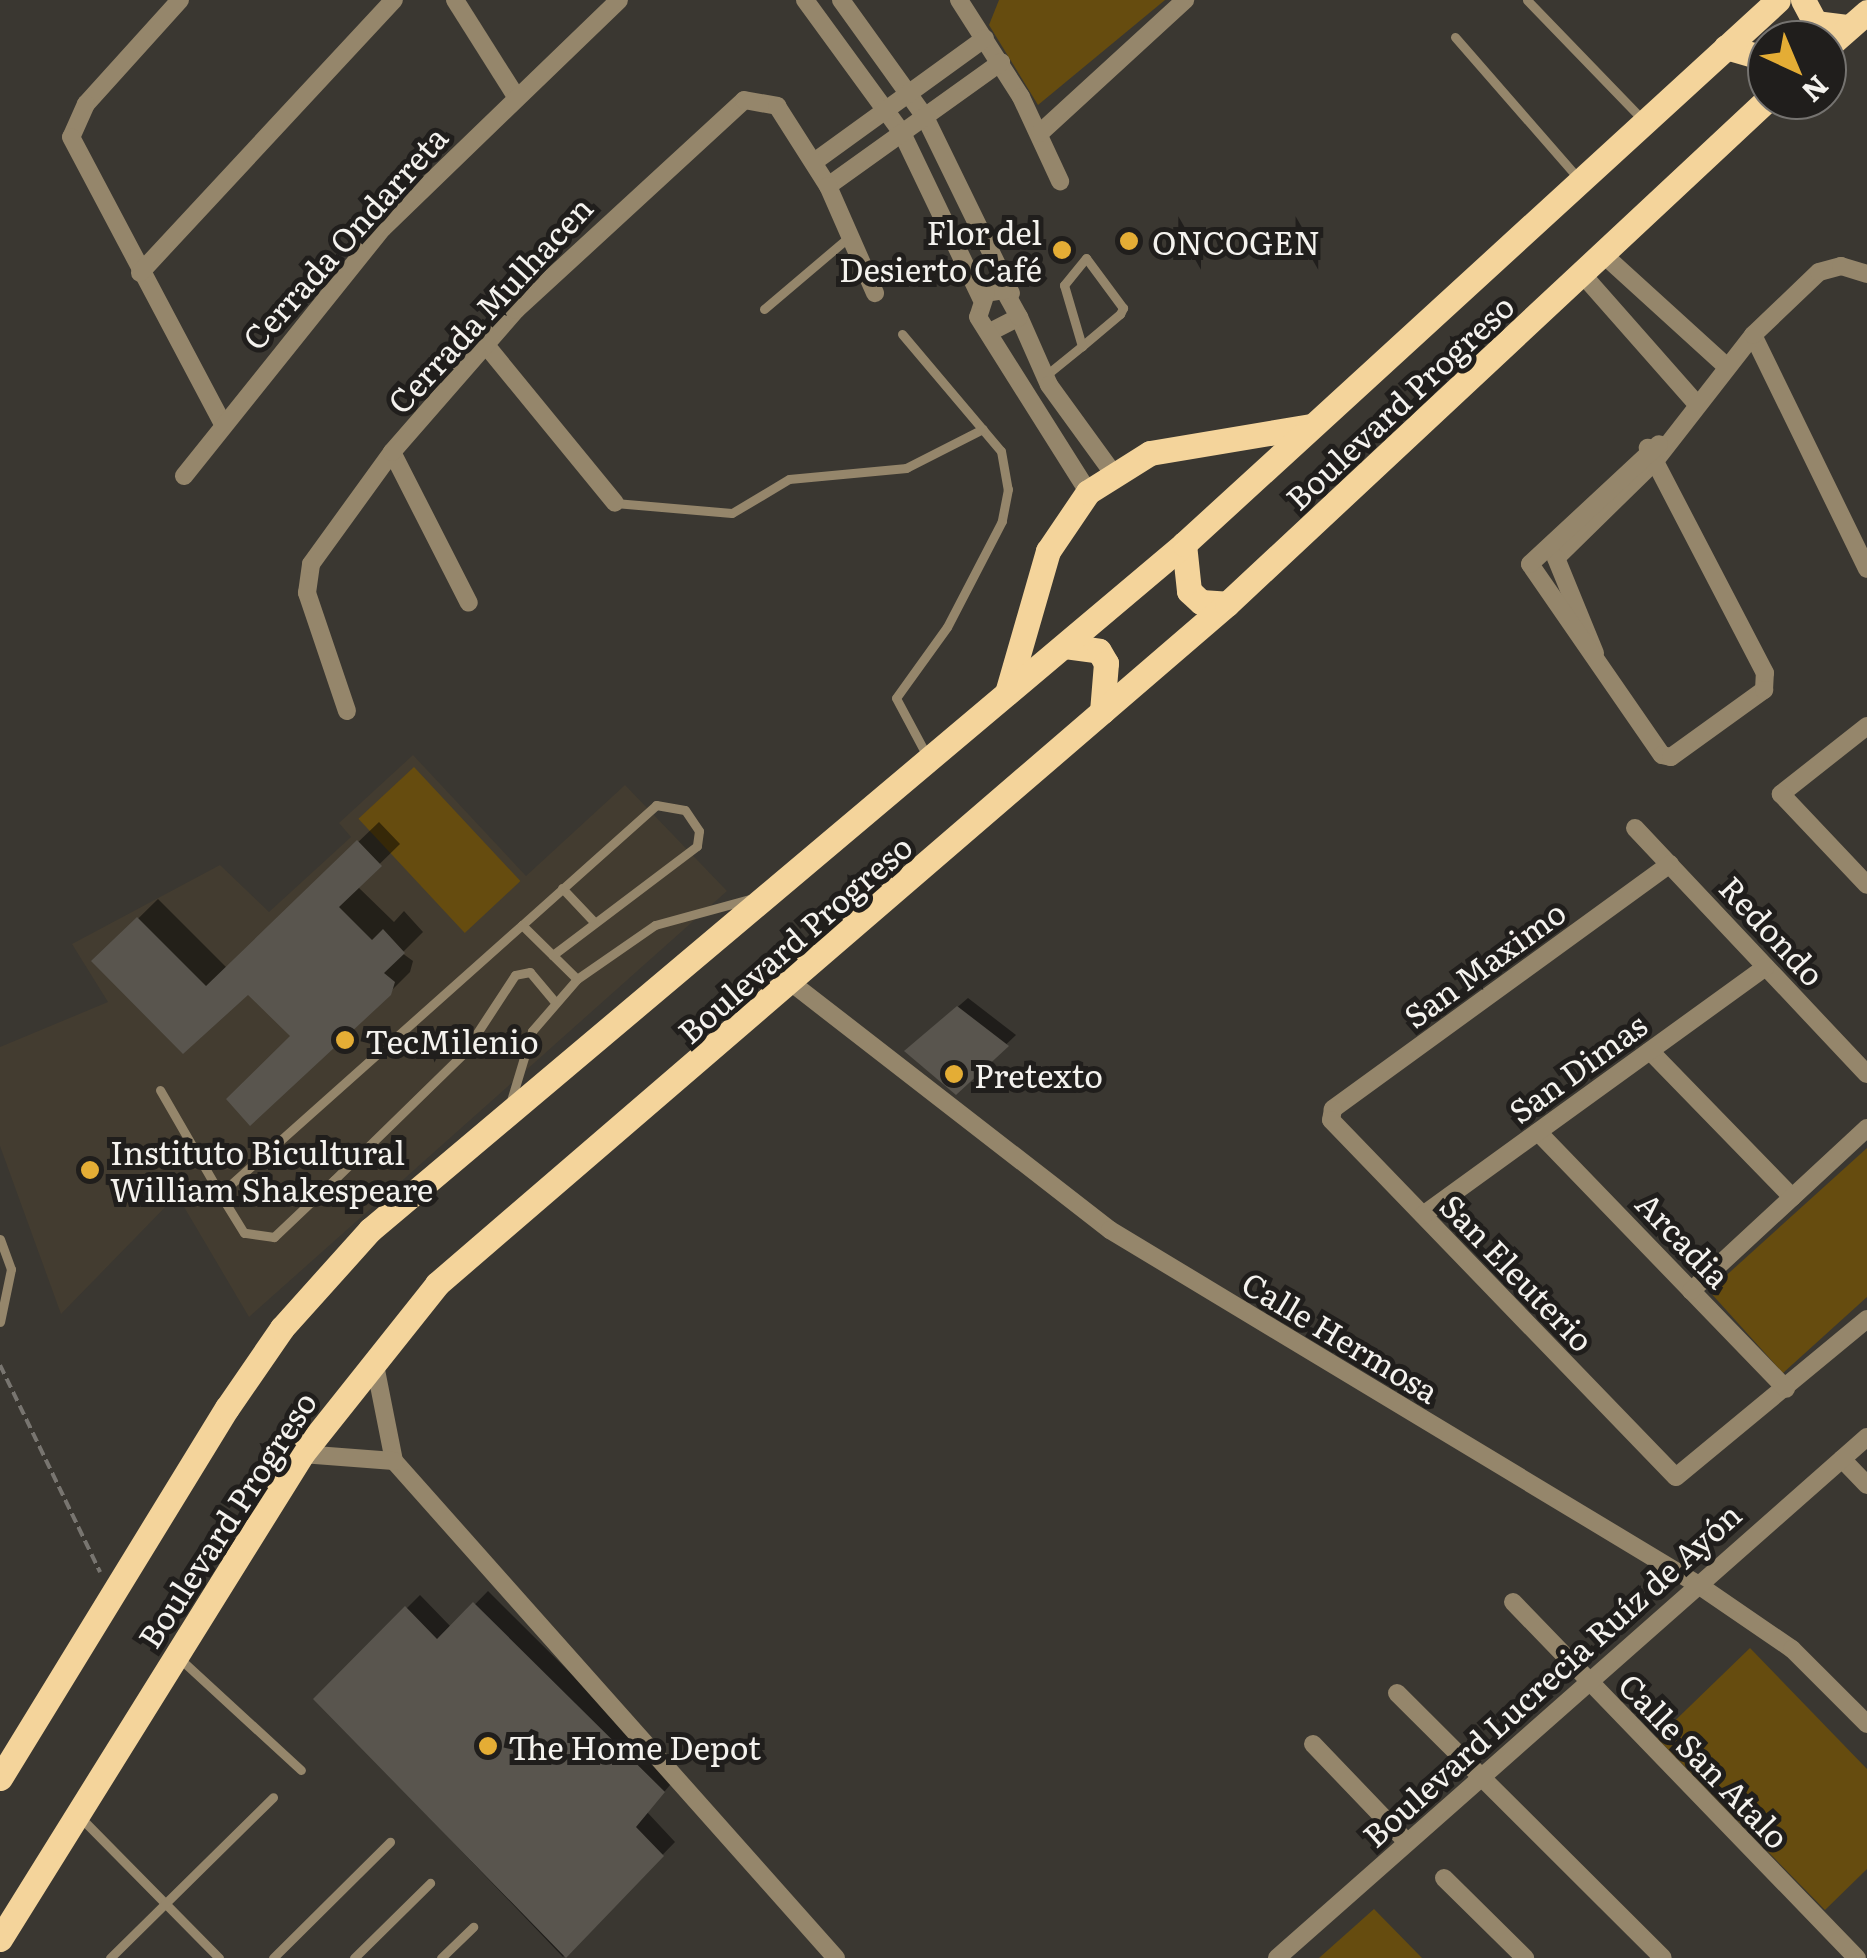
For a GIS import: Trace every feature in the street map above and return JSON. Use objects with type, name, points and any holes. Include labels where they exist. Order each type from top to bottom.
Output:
[{"type":"main road","name":"Boulevard Progreso","points":[[0,1778],[111,1594],[282,1328],[370,1230],[510,1104],[1184,544],[1778,0]]},
{"type":"main road","points":[[1804,0],[1815,23],[1858,20]]},
{"type":"main road","points":[[1726,47],[1747,53]]},
{"type":"main road","name":"Boulevard Progreso","points":[[0,1939],[302,1454],[374,1356],[499,1226],[793,984],[1226,604],[1747,120]]},
{"type":"main road","points":[[1008,694],[1048,551],[1088,492],[1112,473],[1187,442],[1312,426]]},
{"type":"main road","points":[[1184,544],[1189,590],[1200,602],[1226,604]]},
{"type":"main road","points":[[1065,646],[1099,651],[1109,678],[1102,712]]},
{"type":"street","points":[[180,0],[86,104],[72,136],[140,273],[223,424]]},
{"type":"street","points":[[140,273],[394,0]]},
{"type":"street","points":[[456,0],[515,95]]},
{"type":"street","name":"Cerrada Ondarreta","points":[[184,476],[383,228],[515,95],[619,0]]},
{"type":"street","points":[[805,0],[902,134],[981,298],[978,318],[992,331],[1020,393],[1088,492]]},
{"type":"street","points":[[841,0],[910,92],[1011,293],[1045,376],[1112,473]]},
{"type":"street","points":[[959,0],[977,9],[985,38],[1040,134],[1060,182]]},
{"type":"street","points":[[1040,134],[1185,0]]},
{"type":"street","points":[[874,293],[852,235],[814,162],[985,38]]},
{"type":"street","points":[[828,186],[1001,62]]},
{"type":"street","name":"Cerrada Mulhacen","points":[[347,711],[307,593],[311,564],[392,452],[485,344],[601,226],[744,100],[760,96],[814,162]]},
{"type":"street","points":[[1604,255],[1682,335],[1726,367]]},
{"type":"street","points":[[1530,564],[1556,558],[1656,451],[1753,335],[1819,272],[1841,266],[1867,274]]},
{"type":"street","points":[[1583,275],[1662,354],[1696,403]]},
{"type":"street","points":[[981,298],[1011,293]]},
{"type":"street","points":[[992,331],[1019,318]]},
{"type":"street","points":[[1662,354],[1682,335]]},
{"type":"street","points":[[1753,335],[1867,569]]},
{"type":"street","points":[[485,344],[615,503]]},
{"type":"street","points":[[1530,564],[1656,451]]},
{"type":"street","points":[[1556,558],[1595,653],[1666,757],[1767,683],[1656,451]]},
{"type":"street","points":[[392,452],[469,603]]},
{"type":"street","points":[[1530,564],[1581,648],[1595,653]]},
{"type":"street","points":[[1867,726],[1781,794],[1867,884]]},
{"type":"street","name":"Redondo","points":[[1635,828],[1867,1074]]},
{"type":"street","name":"San Maximo","points":[[1332,1109],[1670,864]]},
{"type":"street","name":"San Dimas","points":[[1423,1215],[1766,967]]},
{"type":"street","name":"Calle Hermosa","points":[[793,984],[1110,1230],[1697,1584],[1792,1650],[1867,1724]]},
{"type":"street","points":[[1650,1051],[1792,1197]]},
{"type":"street","name":"San Eleuterio","points":[[1332,1109],[1331,1120],[1668,1473],[1684,1477],[1786,1389]]},
{"type":"street","points":[[1691,1290],[1867,1128]]},
{"type":"street","name":"Arcadia","points":[[1538,1132],[1786,1389]]},
{"type":"street","points":[[1786,1389],[1867,1319]]},
{"type":"street","points":[[374,1356],[394,1460],[836,1958]]},
{"type":"street","name":"Boulevard Lucrecia Ruíz de Ayón","points":[[1277,1958],[1867,1437]]},
{"type":"street","points":[[302,1454],[394,1460]]},
{"type":"street","points":[[1842,1459],[1867,1485]]},
{"type":"street","name":"Calle San Atalo","points":[[1512,1602],[1857,1958]]},
{"type":"street","points":[[1397,1694],[1662,1958]]},
{"type":"street","points":[[1313,1744],[1407,1842]]},
{"type":"street","points":[[1444,1878],[1525,1958]]},
{"type":"lane","points":[[1527,0],[1644,121]]},
{"type":"lane","points":[[1455,36],[1580,180]]},
{"type":"lane","points":[[764,309],[852,235]]},
{"type":"lane","points":[[1045,376],[1082,346],[1123,308],[1086,258],[1064,285],[1082,346]]},
{"type":"lane","points":[[902,334],[1000,451],[1002,522],[947,627],[896,698],[928,758]]},
{"type":"lane","points":[[615,503],[732,513],[789,478],[906,468],[983,429]]},
{"type":"lane","points":[[220,1194],[656,805],[685,810],[697,846],[553,955]]},
{"type":"lane","points":[[562,888],[594,922]]},
{"type":"lane","points":[[510,1104],[522,1051],[555,1002],[577,979],[655,924],[758,898]]},
{"type":"lane","points":[[522,925],[577,979]]},
{"type":"lane","points":[[160,1090],[244,1234],[274,1237],[464,1054],[515,975],[530,972],[555,1002]]},
{"type":"lane","points":[[0,1239],[11,1268],[0,1322]]},
{"type":"lane","points":[[176,1654],[301,1770]]},
{"type":"lane","points":[[110,1958],[273,1797]]},
{"type":"lane","points":[[78,1815],[219,1958]]},
{"type":"lane","points":[[273,1958],[390,1842]]},
{"type":"lane","points":[[354,1958],[430,1883]]},
{"type":"lane","points":[[441,1958],[473,1927]]},
{"type":"path","points":[[0,1365],[111,1594]]},
{"type":"shaded area","points":[[999,0],[1165,0],[1038,105],[989,25]]},
{"type":"shaded area","name":"TecMilenio","points":[[413,755],[526,876],[625,785],[727,891],[249,1317],[177,1195],[61,1314],[0,1146],[0,1047],[108,1002],[72,944],[220,865],[269,912],[351,837],[339,823]]},
{"type":"shaded area","points":[[414,767],[520,881],[465,933],[358,819]]},
{"type":"shaded area","points":[[1867,1148],[1867,1297],[1783,1373],[1709,1291]]},
{"type":"shaded area","points":[[1750,1648],[1867,1769],[1867,1869],[1825,1910],[1657,1738]]},
{"type":"shaded area","points":[[1374,1909],[1422,1958],[1319,1958]]},
{"type":"building","points":[[357,840],[382,866],[339,907],[372,940],[383,929],[405,953],[384,973],[395,982],[391,995],[250,1126],[226,1099],[290,1036],[248,995],[183,1054],[91,961],[137,917],[206,986]]},
{"type":"building","name":"Pretexto","points":[[957,1006],[1009,1046],[956,1095],[904,1051]]},
{"type":"building","name":"The Home Depot","points":[[473,1602],[665,1792],[636,1827],[664,1856],[566,1958],[313,1699],[405,1606],[437,1639]]},
{"type":"place","name":"ONCOGEN","points":[[1129,241]]},
{"type":"place","name":"Flor del Desierto Café","points":[[1062,250]]},
{"type":"place","name":"TecMilenio","points":[[345,1040]]},
{"type":"place","name":"Pretexto","points":[[954,1074]]},
{"type":"place","name":"Instituto Bicultural William Shakespeare","points":[[90,1170]]},
{"type":"place","name":"The Home Depot","points":[[488,1746]]}]
